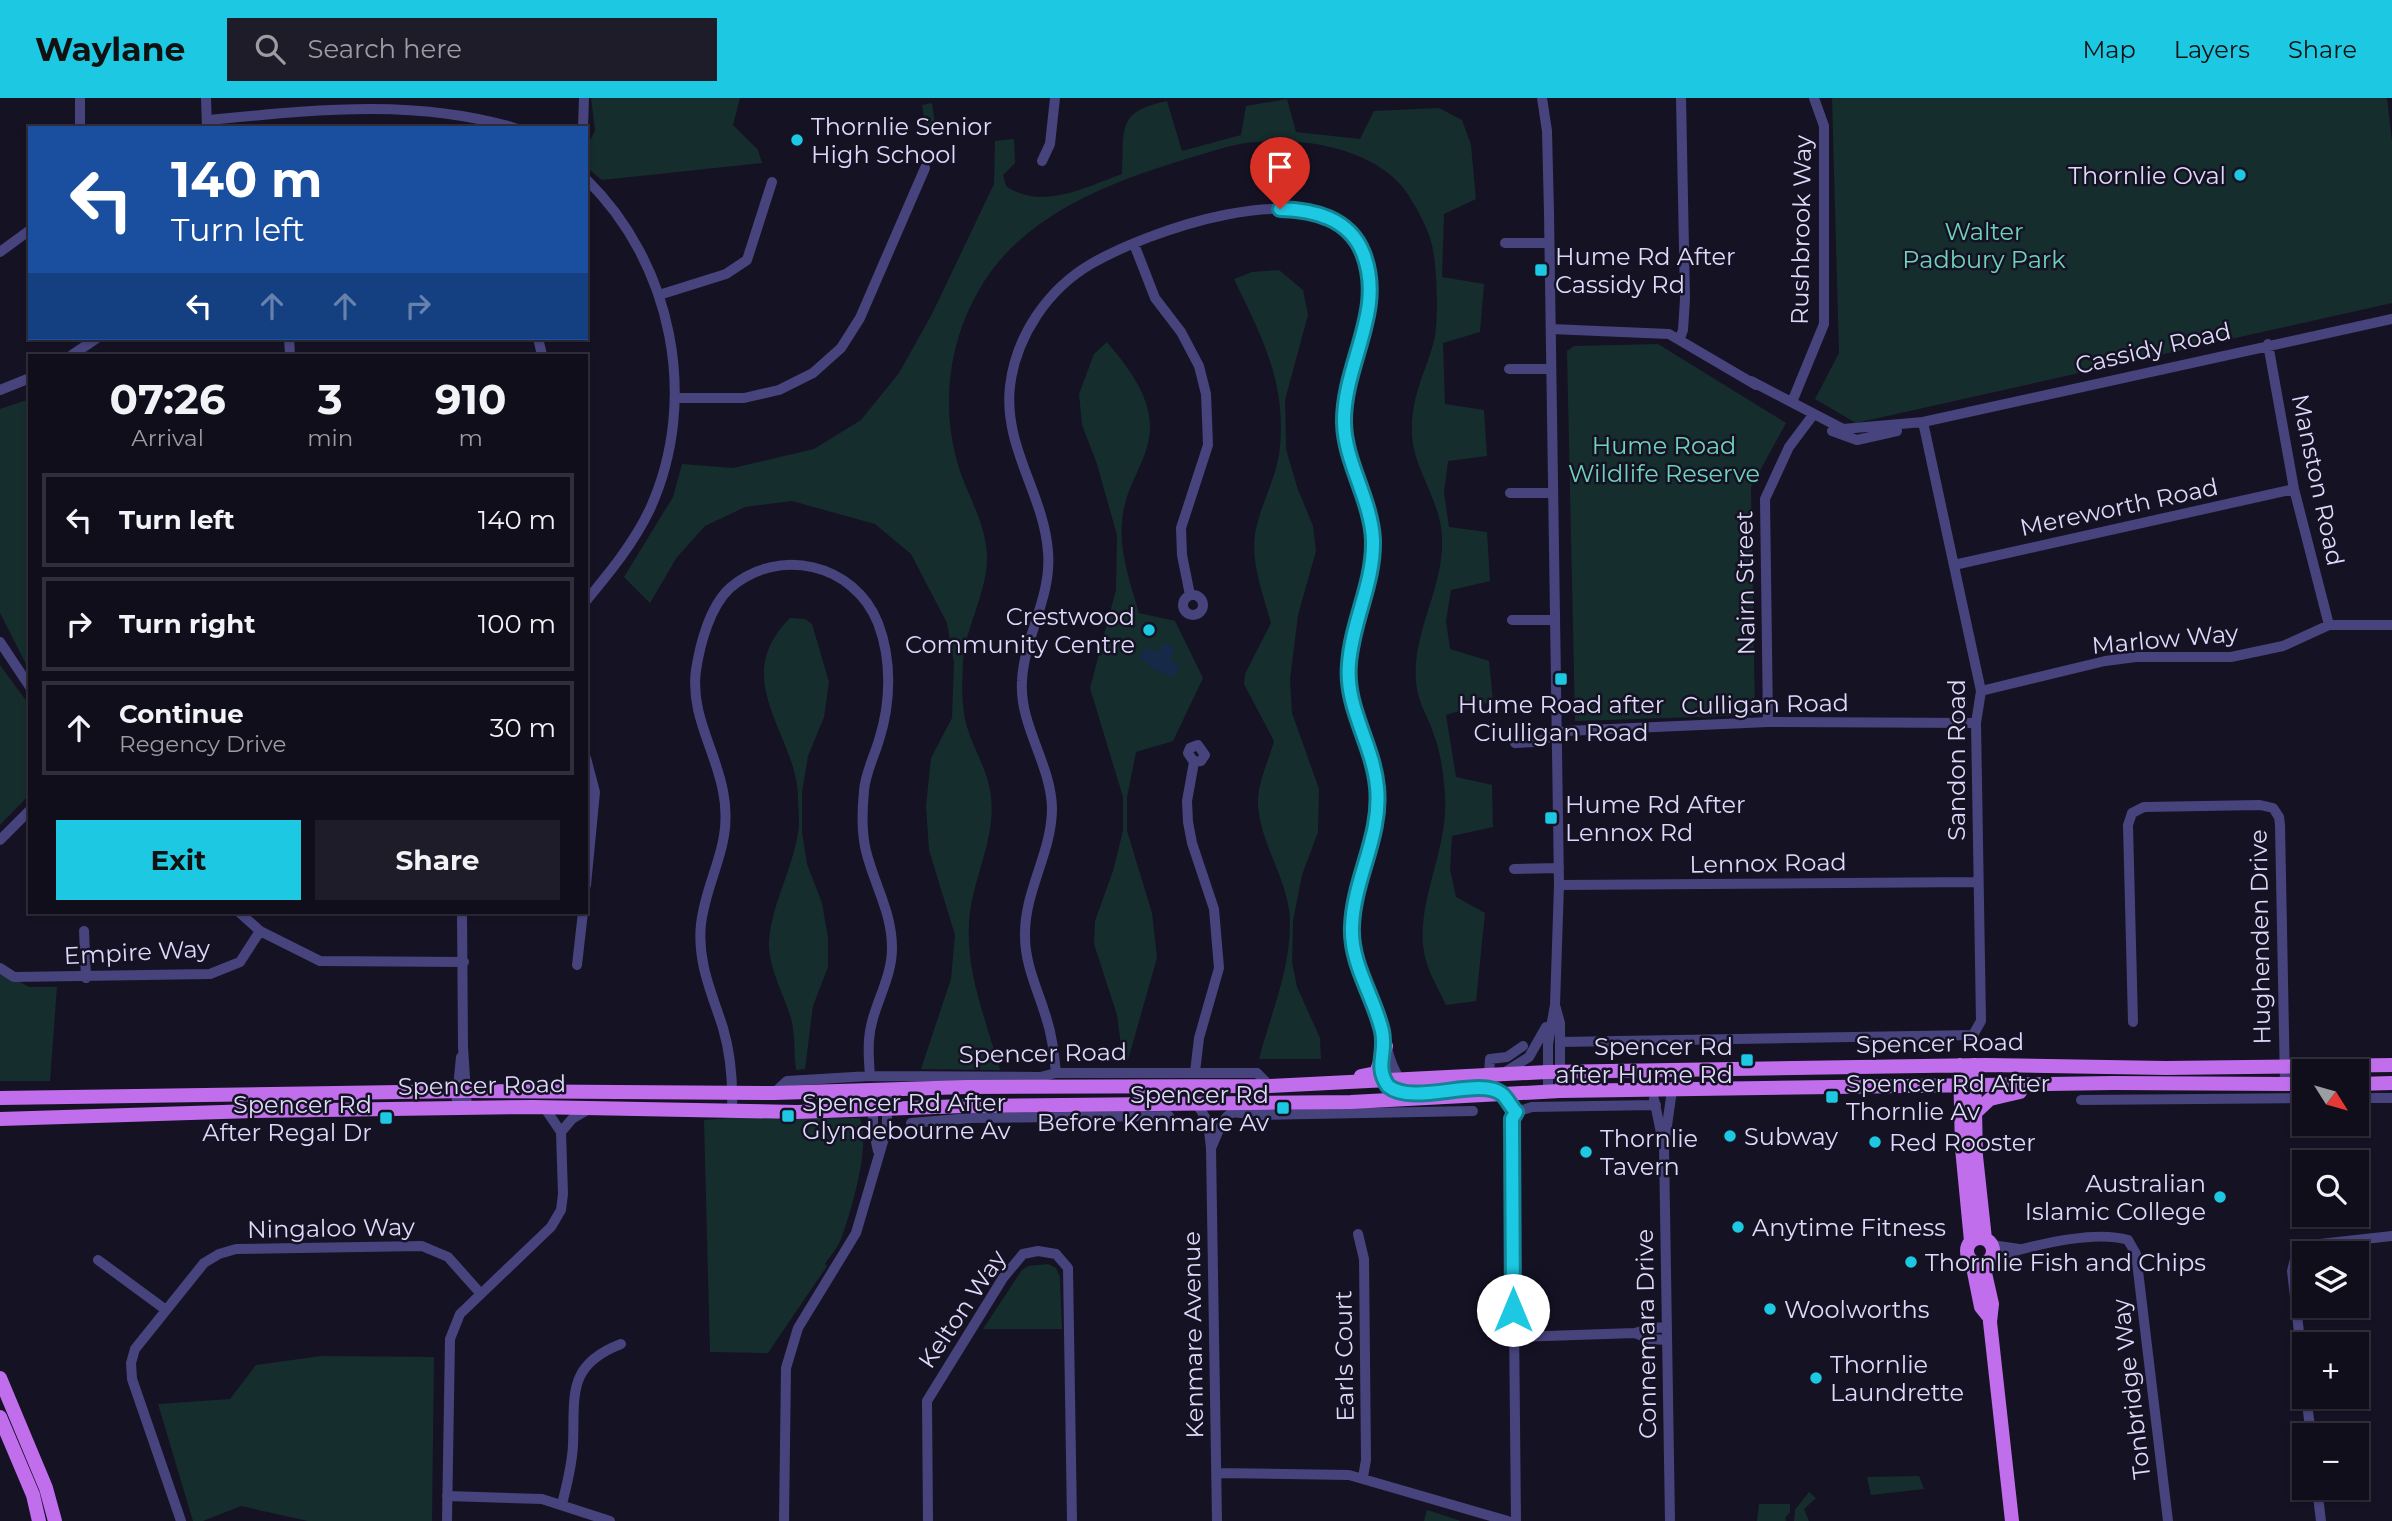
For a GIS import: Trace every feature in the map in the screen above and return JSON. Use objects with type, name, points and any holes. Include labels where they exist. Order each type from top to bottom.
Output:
[{"type":"main road","points":[[1386,1046],[1382,1075],[1392,1089],[1405,1094],[1483,1089],[1502,1094]]},
{"type":"main road","points":[[1967,1065],[1966,1197],[1986,1249],[1981,1264],[1972,1262]]},
{"type":"main road","name":"Spencer Road","points":[[0,1098],[462,1091],[774,1093],[877,1085],[1196,1078],[1289,1086],[1382,1075],[1401,1081],[1553,1072],[1967,1065],[2166,1068],[2392,1065]]},
{"type":"main road","points":[[1694,1071],[1711,1077],[1800,1077],[1809,1087]]},
{"type":"main road","points":[[1196,1078],[1216,1092],[1318,1092],[1322,1108]]},
{"type":"main road","points":[[2370,1084],[2392,1083]]},
{"type":"main road","points":[[1975,1113],[1993,1097],[2007,1092],[2035,1091],[2043,1084]]},
{"type":"main road","name":"Spencer Road","points":[[0,1119],[544,1107],[968,1112],[1140,1103],[1272,1102],[1322,1108],[1554,1091],[2043,1084],[2292,1084]]},
{"type":"main road","points":[[1967,1086],[1975,1113],[1986,1249],[1985,1273],[1992,1304],[1989,1317],[2012,1521]]},
{"type":"main road","points":[[573,1091],[584,1097],[668,1100],[672,1104],[667,1109]]},
{"type":"main road","points":[[371,1092],[386,1101],[413,1101],[419,1109]]},
{"type":"main road","points":[[80,1097],[85,1107],[133,1114]]},
{"type":"main road","points":[[1966,1197],[1979,1188]]},
{"type":"main road","points":[[1986,1249],[1966,1250],[1972,1262],[1981,1307],[1989,1317]]},
{"type":"main road","points":[[0,1378],[46,1488],[55,1521]]},
{"type":"main road","points":[[0,1417],[33,1495],[40,1521]]},
{"type":"street","points":[[80,98],[80,126]]},
{"type":"street","points":[[206,98],[207,124],[335,102],[379,99],[443,101],[511,126]]},
{"type":"street","points":[[583,126],[584,98]]},
{"type":"street","points":[[1042,161],[1050,144],[1055,98]]},
{"type":"street","points":[[1680,338],[1685,299],[1681,98]]},
{"type":"street","name":"Rushbrook Way","points":[[1792,402],[1824,324],[1825,127],[1814,98]]},
{"type":"street","points":[[1542,99],[1547,131],[1559,868],[1555,1005],[1560,1023],[1560,1042],[1553,1072]]},
{"type":"street","points":[[675,398],[744,398],[779,390],[813,373],[841,348],[860,318],[925,168]]},
{"type":"street","points":[[588,181],[629,232],[659,295],[673,350],[675,398],[667,459],[650,509],[617,564],[588,599]]},
{"type":"street","points":[[659,295],[726,274],[747,260],[772,182]]},
{"type":"street","points":[[1056,1073],[1054,1044],[1028,967],[1024,930],[1031,890],[1048,838],[1052,809],[1049,783],[1028,722],[1021,686],[1025,659],[1045,591],[1049,560],[1043,516],[1014,443],[1010,386],[1021,347],[1047,300],[1072,275],[1134,244],[1237,213],[1294,209],[1334,220],[1347,229],[1362,251],[1368,269],[1368,311],[1349,378],[1344,424],[1347,446],[1368,509],[1373,554],[1371,577],[1349,663],[1349,682],[1373,765],[1378,811],[1375,835],[1358,885],[1352,927],[1355,955],[1378,1012],[1391,1067],[1401,1081]]},
{"type":"street","points":[[0,252],[28,231]]},
{"type":"street","points":[[1505,243],[1549,243]]},
{"type":"street","points":[[1134,244],[1155,298],[1181,332],[1199,366],[1206,394],[1208,445],[1181,528],[1182,555],[1190,594]]},
{"type":"street","name":"Cassidy Road","points":[[1551,333],[1658,332],[1680,338],[1811,417],[1857,440],[1923,422],[2268,344],[2392,319]]},
{"type":"street","points":[[73,354],[94,340]]},
{"type":"street","name":"Manston Road","points":[[2268,344],[2294,489],[2329,625]]},
{"type":"street","points":[[1509,369],[1550,369]]},
{"type":"street","points":[[0,390],[28,379]]},
{"type":"street","name":"Cassidy Road","points":[[1751,381],[1792,402],[1811,417]]},
{"type":"street","name":"Nairn Street","points":[[1768,722],[1765,499],[1789,447],[1811,417]]},
{"type":"street","name":"Sandon Road","points":[[1923,422],[1981,691],[1976,723],[1981,1021]]},
{"type":"street","name":"Mereworth Road","points":[[1954,565],[2294,489]]},
{"type":"street","points":[[1510,493],[1553,493]]},
{"type":"street","points":[[732,1111],[733,1092],[722,1027],[708,992],[701,957],[701,923],[723,851],[726,821],[723,790],[697,705],[696,672],[709,622],[728,590],[757,570],[784,564],[829,572],[865,597],[878,624],[888,663],[885,720],[864,789],[862,832],[887,905],[892,950],[889,975],[869,1038],[880,1109],[887,1128],[856,1233],[798,1328],[786,1368],[784,1521]]},
{"type":"street","points":[[1512,620],[1554,620]]},
{"type":"street","name":"Marlow Way","points":[[1981,691],[2105,661],[2136,657],[2231,657],[2283,646],[2329,625],[2392,625]]},
{"type":"street","points":[[0,642],[28,684]]},
{"type":"street","name":"Culligan Road","points":[[1515,743],[1536,742],[1566,731],[1768,722],[1976,723]]},
{"type":"street","points":[[1194,762],[1187,802],[1188,822],[1192,843],[1214,909],[1219,968],[1199,1038],[1196,1078]]},
{"type":"street","points":[[588,766],[595,792],[588,864]]},
{"type":"street","name":"Hughenden Drive","points":[[2133,1022],[2128,825],[2132,813],[2144,807],[2266,805],[2277,813],[2280,825],[2285,1084]]},
{"type":"street","points":[[0,840],[28,812]]},
{"type":"street","points":[[1514,869],[1559,868]]},
{"type":"street","name":"Lennox Road","points":[[1559,886],[1977,882]]},
{"type":"street","points":[[241,914],[260,931],[320,961],[464,962]]},
{"type":"street","points":[[462,914],[462,1108]]},
{"type":"street","points":[[577,965],[583,914]]},
{"type":"street","points":[[84,931],[86,978]]},
{"type":"street","name":"Empire Way","points":[[0,968],[14,977],[86,978],[210,974],[240,962],[260,931]]},
{"type":"street","points":[[1523,1046],[1507,1057],[1490,1059],[1496,1074],[1529,1057],[1538,1046],[1555,1005]]},
{"type":"street","points":[[1550,1018],[1554,1091]]},
{"type":"street","name":"Spencer Road","points":[[1560,1042],[1973,1035],[1981,1021]]},
{"type":"street","name":"Spencer Road","points":[[877,1085],[1040,1077],[1056,1073],[1073,1076],[1196,1078]]},
{"type":"street","name":"Connemara Drive","points":[[1651,1090],[1664,1147]]},
{"type":"street","name":"Connemara Drive","points":[[1670,1521],[1664,1147],[1672,1090]]},
{"type":"street","points":[[1502,1094],[1516,1112]]},
{"type":"street","points":[[2081,1100],[2292,1098]]},
{"type":"street","points":[[2370,1098],[2392,1098]]},
{"type":"street","name":"Kenmare Avenue","points":[[1211,1148],[1224,1117],[1231,1111],[1257,1111],[1272,1102]]},
{"type":"street","points":[[1128,1117],[1140,1103]]},
{"type":"street","name":"Kenmare Avenue","points":[[1197,1104],[1209,1122],[1211,1148],[1217,1521]]},
{"type":"street","points":[[1516,1521],[1512,1119],[1516,1112],[1532,1107],[1656,1105]]},
{"type":"street","points":[[447,1521],[450,1339],[460,1314],[551,1227],[561,1210],[561,1132],[544,1107]]},
{"type":"street","points":[[561,1132],[572,1119],[594,1107]]},
{"type":"street","name":"Spencer Road","points":[[1260,1115],[1322,1108],[1473,1111]]},
{"type":"street","name":"Spencer Road","points":[[911,1123],[968,1112],[1169,1116]]},
{"type":"street","name":"Earls Court","points":[[1358,1234],[1364,1259],[1366,1460],[1363,1478]]},
{"type":"street","name":"Tonbridge Way","points":[[1986,1249],[2018,1249],[2112,1235],[2128,1240],[2136,1254],[2168,1521]]},
{"type":"street","points":[[2298,1332],[2291,1271],[2296,1255],[2311,1245],[2392,1236]]},
{"type":"street","name":"Ningaloo Way","points":[[181,1521],[132,1379],[131,1363],[135,1349],[204,1263],[219,1254],[236,1249],[422,1246],[448,1257],[481,1294]]},
{"type":"street","name":"Kelton Way","points":[[928,1521],[927,1401],[1003,1278],[1023,1254],[1038,1251],[1056,1254],[1068,1268],[1072,1521]]},
{"type":"street","points":[[98,1260],[166,1310]]},
{"type":"street","points":[[1513,1337],[1635,1334],[1652,1328],[1667,1327]]},
{"type":"street","points":[[1635,1334],[1650,1339],[1667,1340]]},
{"type":"street","points":[[562,1504],[572,1461],[574,1391],[577,1378],[601,1352],[621,1344]]},
{"type":"street","points":[[1217,1473],[1331,1473],[1363,1478],[1508,1521]]},
{"type":"street","points":[[447,1496],[524,1497],[562,1504],[610,1521]]},
{"type":"street","points":[[2318,1500],[2320,1521]]},
{"type":"green space","points":[[591,98],[740,98],[733,125],[758,150],[762,163],[602,180],[588,169],[588,145],[595,130]]},
{"type":"green space","name":"Walter Padbury Park","points":[[1832,98],[2387,98],[2392,141],[2392,303],[1856,423],[1815,399],[1839,353]]},
{"type":"green space","points":[[1287,99],[1296,132],[1360,139],[1374,111],[1439,108],[1462,120],[1471,145],[1476,199],[1444,214],[1442,277],[1484,284],[1480,332],[1443,343],[1445,404],[1484,410],[1487,456],[1448,461],[1444,493],[1449,527],[1487,532],[1490,581],[1451,590],[1446,621],[1450,649],[1489,661],[1493,701],[1446,715],[1456,777],[1492,785],[1493,827],[1452,836],[1450,869],[1456,897],[1485,913],[1476,1001],[1446,1005],[1429,969],[1423,945],[1425,908],[1445,816],[1439,750],[1419,697],[1416,676],[1418,647],[1442,554],[1441,524],[1417,461],[1412,435],[1416,397],[1436,332],[1437,293],[1432,245],[1409,196],[1394,178],[1374,163],[1324,146],[1271,141],[1245,143],[1189,158],[1119,182],[1054,215],[1025,236],[1000,261],[979,290],[959,335],[950,382],[951,430],[962,477],[982,527],[987,558],[984,584],[965,650],[963,703],[967,727],[987,779],[992,813],[971,908],[969,943],[978,998],[1000,1070],[921,1069],[951,979],[955,935],[929,850],[926,806],[931,758],[952,718],[954,663],[947,623],[911,554],[875,524],[792,501],[745,507],[705,526],[677,557],[650,603],[624,577],[673,497],[682,464],[733,468],[814,449],[861,420],[899,373],[932,314],[994,184],[995,141],[1014,139],[1015,163],[1003,175],[1006,186],[1020,193],[1049,197],[1079,190],[1122,174],[1126,125],[1138,111],[1150,105],[1167,101],[1182,151],[1241,135],[1246,106]]},
{"type":"green space","points":[[932,103],[936,130],[926,131],[922,105]]},
{"type":"green space","points":[[1279,270],[1303,290],[1308,315],[1285,400],[1286,449],[1297,487],[1313,526],[1316,551],[1298,615],[1290,679],[1292,713],[1319,789],[1318,832],[1302,875],[1293,921],[1292,962],[1297,987],[1320,1038],[1321,1059],[1259,1059],[1287,958],[1290,923],[1285,892],[1264,834],[1258,804],[1261,780],[1274,741],[1244,684],[1245,674],[1271,623],[1258,579],[1254,545],[1257,523],[1279,457],[1281,422],[1275,379],[1269,359],[1234,279],[1252,272]]},
{"type":"green space","points":[[1107,342],[1141,390],[1149,418],[1147,447],[1128,493],[1122,521],[1123,548],[1131,587],[1139,613],[1175,621],[1203,678],[1173,741],[1136,752],[1127,797],[1127,831],[1152,913],[1157,958],[1128,1060],[1123,1060],[1117,1015],[1094,944],[1095,921],[1113,871],[1123,831],[1123,797],[1090,688],[1116,590],[1117,535],[1097,464],[1082,425],[1079,394],[1094,354]]},
{"type":"green space","name":"Hume Road Wildlife Reserve","points":[[1658,344],[1786,423],[1751,487],[1755,715],[1575,721],[1567,351],[1574,346]]},
{"type":"green space","points":[[28,400],[28,668],[0,613],[0,409]]},
{"type":"green space","points":[[790,618],[805,619],[812,624],[829,682],[824,717],[808,756],[802,792],[802,832],[807,864],[822,903],[828,938],[828,967],[813,1006],[805,1069],[796,1070],[792,1022],[774,972],[769,941],[774,913],[798,833],[798,796],[795,773],[770,707],[765,685],[765,663],[772,641]]},
{"type":"green space","points":[[0,665],[28,703],[28,796],[0,825]]},
{"type":"green space","points":[[0,971],[29,987],[57,987],[50,1081],[0,1081]]},
{"type":"green space","points":[[769,1115],[780,1119],[860,1118],[863,1129],[862,1159],[855,1193],[841,1240],[825,1264],[827,1266],[768,1353],[710,1352],[704,1120]]},
{"type":"green space","points":[[1048,1264],[1056,1268],[1060,1277],[1062,1329],[983,1329],[1022,1270],[1028,1266]]},
{"type":"green space","points":[[321,1356],[434,1357],[432,1521],[308,1521],[241,1506],[203,1521],[193,1521],[158,1404],[230,1399],[256,1365]]},
{"type":"green space","points":[[1919,1476],[1924,1489],[1871,1495],[1867,1477]]},
{"type":"green space","points":[[1809,1492],[1816,1498],[1804,1509],[1809,1521],[1794,1521],[1795,1510]]},
{"type":"green space","points":[[1759,1504],[1790,1504],[1790,1512],[1785,1518],[1786,1521],[1757,1521]]},
{"type":"green space","points":[[1427,1510],[1461,1521],[1424,1521]]},
{"type":"water","points":[[1164,642],[1175,648],[1170,659],[1180,666],[1173,677],[1156,670],[1139,658],[1146,647],[1158,653]]},
{"type":"place","name":"Thornlie Senior High School","points":[[797,140]]},
{"type":"place","name":"Thornlie Oval","points":[[2240,175]]},
{"type":"place","name":"Hume Rd After Cassidy Rd","points":[[1541,270]]},
{"type":"place","name":"Crestwood Community Centre","points":[[1149,630]]},
{"type":"place","name":"Hume Road after Ciulligan Road","points":[[1561,679]]},
{"type":"place","name":"Hume Rd After Lennox Rd","points":[[1551,818]]},
{"type":"place","name":"Spencer Rd after Hume Rd","points":[[1747,1060]]},
{"type":"place","name":"Spencer Rd After Thornlie Av","points":[[1832,1097]]},
{"type":"place","name":"Spencer Rd Before Kenmare Av","points":[[1283,1108]]},
{"type":"place","name":"Spencer Rd After Glyndebourne Av","points":[[788,1116]]},
{"type":"place","name":"Spencer Rd After Regal Dr","points":[[386,1118]]},
{"type":"place","name":"Subway","points":[[1730,1136]]},
{"type":"place","name":"Red Rooster","points":[[1875,1142]]},
{"type":"place","name":"Thornlie Tavern","points":[[1586,1152]]},
{"type":"place","name":"Australian Islamic College","points":[[2220,1197]]},
{"type":"place","name":"Anytime Fitness","points":[[1738,1227]]},
{"type":"place","name":"Thornlie Fish and Chips","points":[[1911,1262]]},
{"type":"place","name":"Woolworths","points":[[1770,1309]]},
{"type":"place","name":"Thornlie Laundrette","points":[[1816,1378]]},
{"type":"route","points":[[1280,209],[1310,212],[1334,220],[1356,240],[1368,269],[1368,311],[1364,335],[1349,378],[1344,424],[1347,446],[1368,509],[1372,530],[1371,577],[1354,635],[1349,682],[1352,703],[1373,765],[1378,811],[1375,835],[1358,885],[1352,946],[1370,998],[1378,1012],[1386,1046],[1380,1068],[1381,1076],[1388,1086],[1405,1094],[1483,1089],[1502,1094],[1507,1104],[1516,1112],[1512,1119],[1513,1310]]}]
